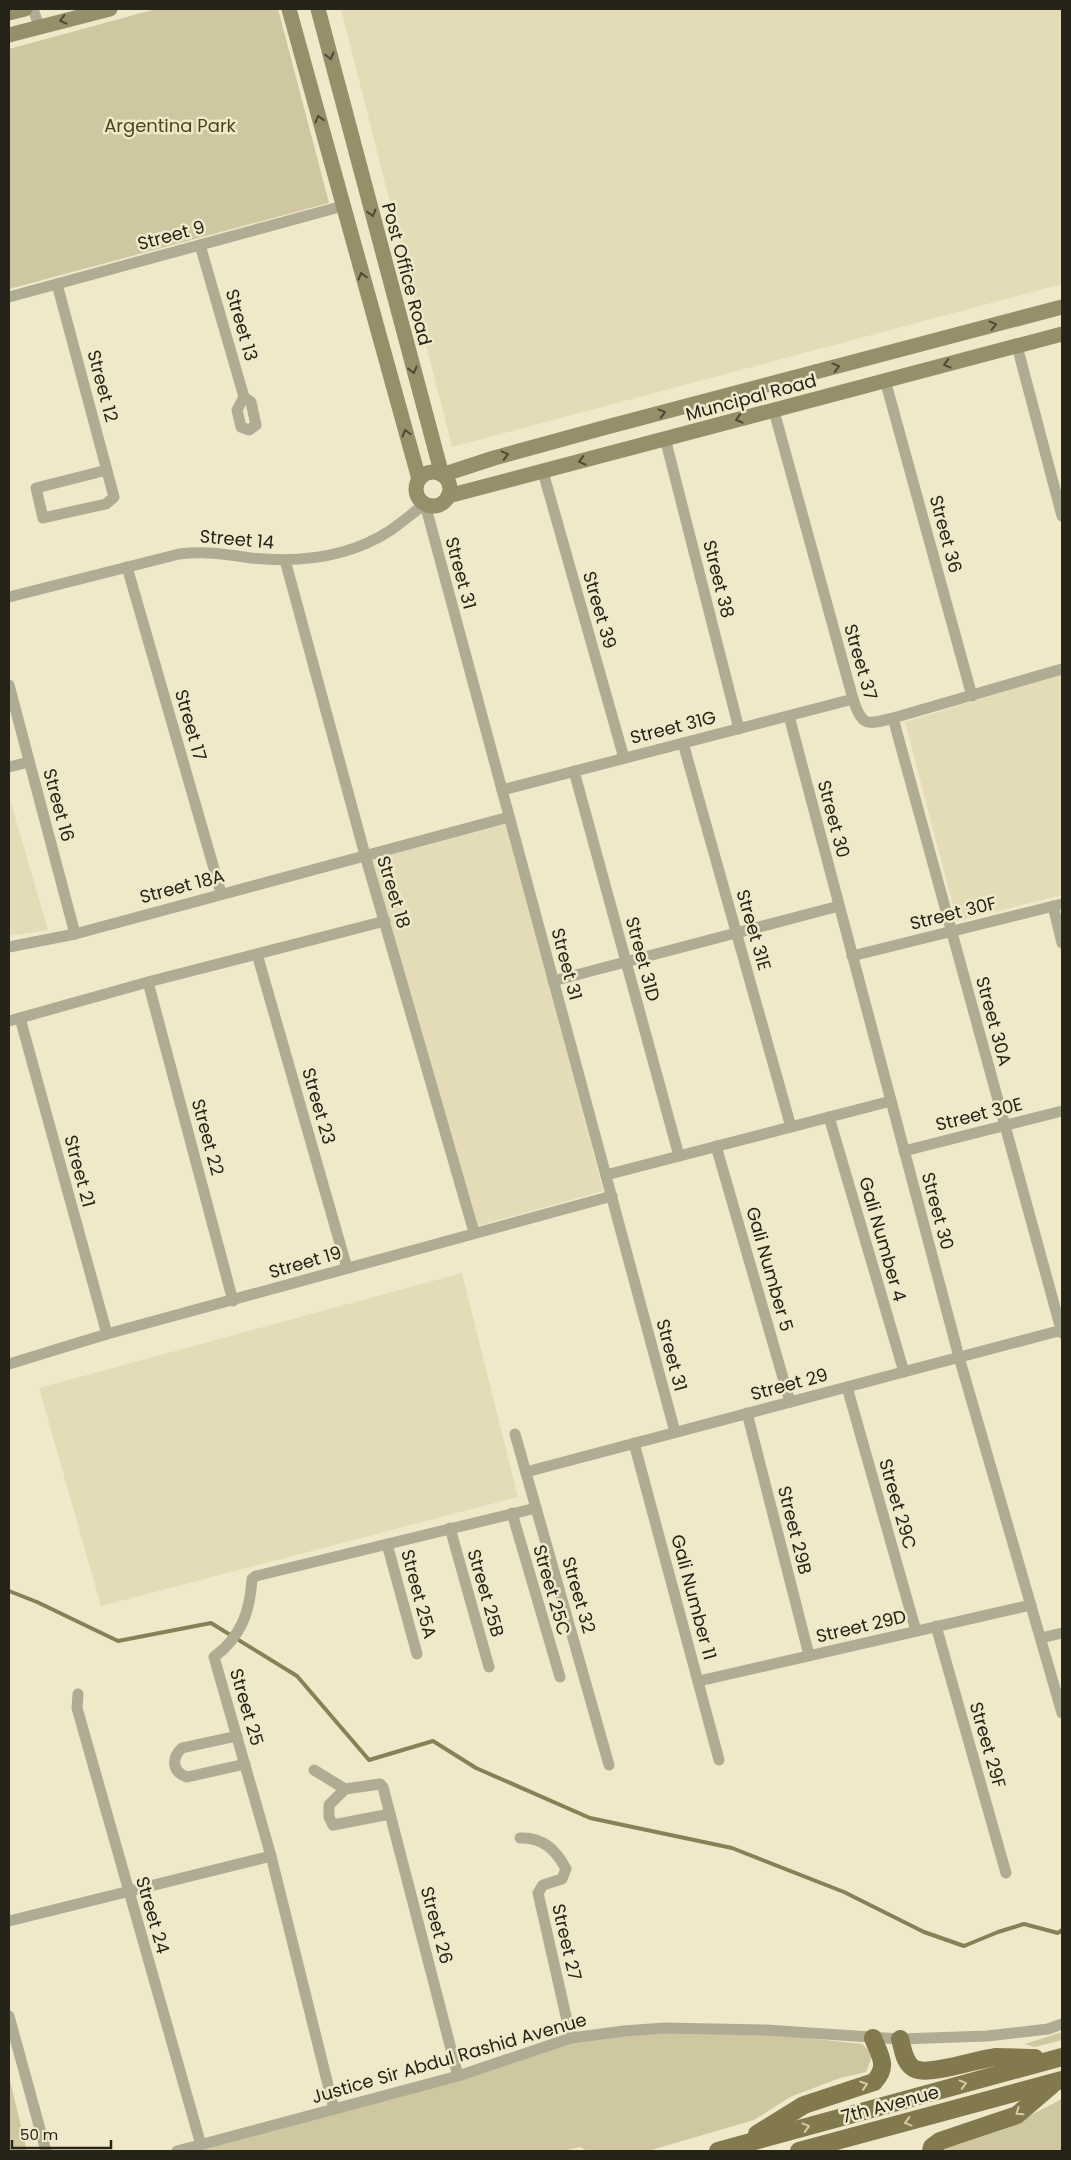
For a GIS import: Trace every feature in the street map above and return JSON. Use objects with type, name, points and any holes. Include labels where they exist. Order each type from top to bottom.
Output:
[{"type":"main road","points":[[742,2144],[804,2105],[874,2082],[882,2074],[883,2064],[873,2038]]},
{"type":"main road","points":[[900,2039],[906,2059],[910,2066],[917,2070],[929,2070],[995,2057],[1059,2058]]},
{"type":"main road","name":"7th Avenue","points":[[718,2151],[1059,2058]]},
{"type":"main road","points":[[931,2151],[932,2147],[940,2141],[1017,2115],[1059,2080]]},
{"type":"main road","name":"7th Avenue","points":[[799,2151],[1059,2080]]},
{"type":"street","points":[[9,13],[25,9]]},
{"type":"street","points":[[33,9],[39,26]]},
{"type":"street","points":[[9,34],[110,9]]},
{"type":"street","points":[[288,9],[419,480]]},
{"type":"street","name":"Post Office Road","points":[[318,9],[442,475]]},
{"type":"street","points":[[311,88],[337,81]]},
{"type":"street","name":"Street 9","points":[[9,297],[343,206]]},
{"type":"street","name":"Street 13","points":[[200,245],[244,397],[251,402],[256,425],[249,430],[241,427],[237,410],[244,397]]},
{"type":"street","name":"Street 12","points":[[58,284],[107,470],[114,497],[106,504],[43,518],[36,488],[107,470]]},
{"type":"street","points":[[442,475],[449,486],[448,496],[441,504],[436,506],[424,504],[420,501],[416,490],[422,476],[432,472],[442,475],[603,428],[1062,307]]},
{"type":"street","name":"Muncipal Road","points":[[448,496],[1062,334]]},
{"type":"street","points":[[1017,346],[1062,516]]},
{"type":"street","name":"Street 36","points":[[886,380],[972,696]]},
{"type":"street","name":"Street 37","points":[[774,411],[853,699],[858,715],[864,722],[872,724],[1062,669]]},
{"type":"street","name":"Street 38","points":[[665,438],[739,728]]},
{"type":"street","points":[[434,448],[454,462],[472,465]]},
{"type":"street","name":"Street 39","points":[[543,472],[624,758]]},
{"type":"street","name":"Street 14","points":[[9,597],[179,554],[203,551],[285,560],[322,558],[367,543],[390,530],[424,504]]},
{"type":"street","name":"Street 31","points":[[424,504],[675,1432]]},
{"type":"street","name":"Street 18","points":[[285,560],[365,855],[474,1232]]},
{"type":"street","name":"Street 17","points":[[127,567],[221,893]]},
{"type":"street","name":"Street 16","points":[[9,685],[75,934]]},
{"type":"street","name":"Street 31G","points":[[502,790],[853,699]]},
{"type":"street","name":"Street 30","points":[[789,716],[959,1357],[1062,1713]]},
{"type":"street","name":"Street 30A","points":[[893,718],[1062,1331]]},
{"type":"street","name":"Street 31E","points":[[683,743],[791,1127]]},
{"type":"street","points":[[9,767],[29,762]]},
{"type":"street","name":"Street 31D","points":[[574,771],[679,1156]]},
{"type":"street","name":"Street 18A","points":[[9,947],[75,934],[221,893],[509,817]]},
{"type":"street","points":[[1057,905],[1062,943]]},
{"type":"street","name":"Street 30F","points":[[852,956],[1057,905]]},
{"type":"street","points":[[553,981],[839,906]]},
{"type":"street","points":[[14,1019],[148,982],[385,921]]},
{"type":"street","name":"Street 23","points":[[257,954],[347,1268]]},
{"type":"street","name":"Street 22","points":[[148,982],[233,1301]]},
{"type":"street","name":"Street 21","points":[[14,1019],[107,1334]]},
{"type":"street","points":[[606,1175],[891,1101]]},
{"type":"street","name":"Street 30E","points":[[904,1151],[1062,1111]]},
{"type":"street","name":"Gali Number 4","points":[[829,1117],[904,1372]]},
{"type":"street","name":"Gali Number 5","points":[[716,1146],[790,1402]]},
{"type":"street","name":"Street 19","points":[[9,1364],[107,1334],[233,1301],[474,1232],[612,1196]]},
{"type":"street","name":"Street 29","points":[[526,1472],[1062,1331]]},
{"type":"street","name":"Street 29C","points":[[847,1387],[916,1631]]},
{"type":"street","name":"Street 29B","points":[[747,1413],[809,1656]]},
{"type":"street","name":"Street 32","points":[[515,1434],[609,1765]]},
{"type":"street","name":"Gali Number 11","points":[[634,1443],[719,1760]]},
{"type":"street","name":"Street 25","points":[[334,2109],[271,1856],[214,1657],[230,1645],[244,1620],[251,1601],[252,1579],[256,1576],[536,1508]]},
{"type":"street","name":"Street 25C","points":[[512,1513],[560,1677]]},
{"type":"street","name":"Street 25B","points":[[450,1528],[489,1667]]},
{"type":"street","name":"Street 25A","points":[[387,1544],[418,1654]]},
{"type":"street","name":"Street 29D","points":[[699,1681],[1031,1604]]},
{"type":"street","name":"Street 29F","points":[[936,1626],[1006,1873]]},
{"type":"street","points":[[1041,1638],[1062,1633]]},
{"type":"street","name":"Street 24","points":[[78,1694],[77,1708],[201,2145]]},
{"type":"street","points":[[237,1736],[182,1748],[176,1754],[174,1761],[176,1769],[181,1775],[187,1777],[245,1764]]},
{"type":"street","points":[[314,1770],[345,1789],[329,1805],[328,1818],[333,1825],[390,1814]]},
{"type":"street","name":"Street 26","points":[[345,1789],[380,1784],[390,1814],[458,2076]]},
{"type":"street","name":"Street 27","points":[[520,1838],[528,1837],[545,1842],[562,1861],[566,1869],[562,1879],[543,1885],[538,1893],[571,2038]]},
{"type":"street","points":[[9,1921],[271,1856]]},
{"type":"street","points":[[9,2016],[46,2151]]},
{"type":"street","name":"Justice Sir Abdul Rashid Avenue","points":[[177,2151],[458,2076],[571,2038],[664,2028],[766,2030],[900,2039],[987,2036],[1048,2029],[1062,2024]]},
{"type":"shaded area","points":[[341,9],[1062,9],[1062,284],[452,447]]},
{"type":"shaded area","points":[[1062,674],[1062,895],[957,921],[905,722]]},
{"type":"shaded area","points":[[9,796],[48,930],[9,936]]},
{"type":"shaded area","points":[[507,824],[603,1191],[477,1226],[371,860]]},
{"type":"shaded area","points":[[462,1273],[518,1497],[101,1606],[39,1388]]},
{"type":"green space","name":"Argentina Park","points":[[156,9],[278,9],[329,203],[9,289],[9,49]]},
{"type":"green space","points":[[734,2030],[862,2044],[873,2054],[866,2072],[840,2078],[790,2097],[754,2120],[648,2151],[587,2151],[580,2147],[563,2151],[185,2151],[600,2034]]},
{"type":"green space","points":[[1062,2032],[1062,2040],[1035,2047],[1025,2044]]},
{"type":"green space","points":[[9,2076],[27,2151],[9,2151]]},
{"type":"green space","points":[[1062,2099],[1062,2151],[940,2151],[941,2147],[957,2145],[1004,2129]]},
{"type":"waterway","points":[[9,1591],[37,1602],[118,1641],[211,1623],[297,1676],[369,1760],[433,1741],[476,1768],[590,1818],[732,1848],[844,1892],[924,1932],[964,1946],[1024,1924],[1058,1933],[1062,1930]]}]
